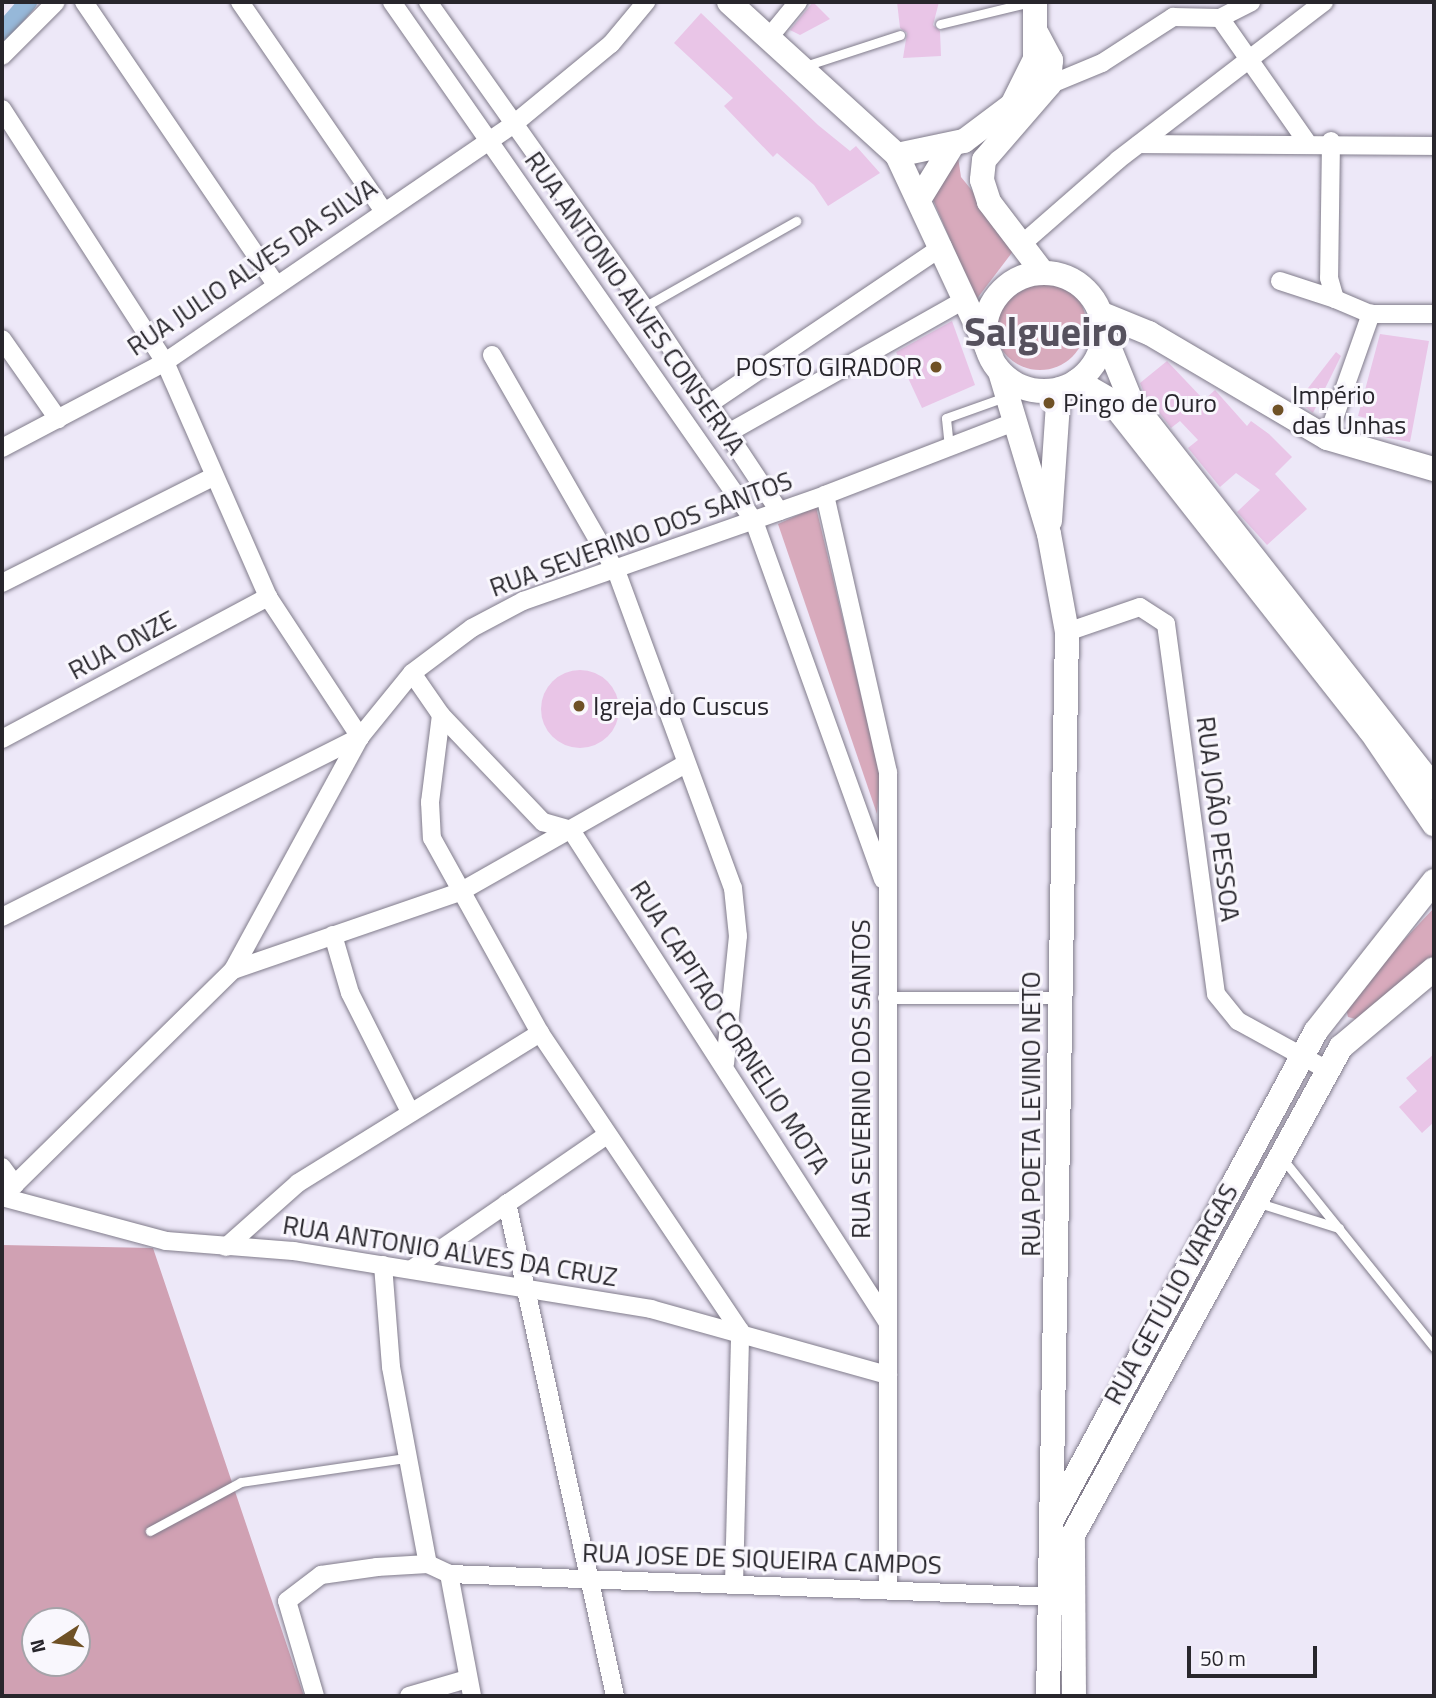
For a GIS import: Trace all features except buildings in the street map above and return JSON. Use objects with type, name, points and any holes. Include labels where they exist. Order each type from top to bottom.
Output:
[{"type":"main road","points":[[729,2],[771,35],[897,155],[943,246],[1000,376],[1039,391],[1068,385],[1091,368],[1102,322]]},
{"type":"main road","points":[[897,155],[952,146],[995,121],[1024,92],[1037,34],[1033,2]]},
{"type":"main road","points":[[1037,34],[1051,60],[1049,85],[982,170],[989,202],[1044,273]]},
{"type":"main road","points":[[920,198],[952,146]]},
{"type":"main road","points":[[1000,376],[986,338],[995,300],[1008,286],[1044,273],[1080,284],[1102,322],[1131,401],[1210,514],[1377,724],[1434,788]]},
{"type":"main road","points":[[1102,322],[1149,332],[1327,438],[1434,469]]},
{"type":"main road","name":"RUA POETA LEVINO NETO","points":[[1000,376],[1049,534],[1067,632],[1047,1597],[1048,1696]]},
{"type":"main road","points":[[1068,385],[1110,401],[1210,514]]},
{"type":"main road","name":"RUA POETA LEVINO NETO","points":[[1049,534],[1068,385]]},
{"type":"main road","points":[[1377,724],[1434,824]]},
{"type":"main road","name":"RUA GETÚLIO VARGAS","points":[[1271,1150],[1304,1059],[1337,997],[1434,881]]},
{"type":"main road","name":"RUA GETÚLIO VARGAS","points":[[1050,1524],[1271,1150],[1341,1047],[1434,969]]},
{"type":"main road","name":"RUA GETÚLIO VARGAS","points":[[1074,1696],[1073,1535],[1244,1196]]},
{"type":"street","points":[[2,56],[56,2]]},
{"type":"street","points":[[84,2],[275,283]]},
{"type":"street","points":[[240,2],[383,210]]},
{"type":"street","name":"RUA ANTONIO ALVES CONSERVA","points":[[392,2],[754,521],[887,890]]},
{"type":"street","points":[[428,2],[644,307],[779,511]]},
{"type":"street","name":"RUA JULIO ALVES DA SILVA","points":[[2,448],[165,362],[275,283],[515,123],[611,44],[646,2]]},
{"type":"street","points":[[771,35],[798,2]]},
{"type":"street","points":[[1049,85],[1102,63],[1173,10],[1220,18],[1251,2]]},
{"type":"street","points":[[1023,243],[1139,144],[1244,60],[1324,2]]},
{"type":"street","points":[[1220,18],[1244,60],[1306,141]]},
{"type":"street","points":[[2,109],[165,362],[211,478],[268,597],[360,737]]},
{"type":"street","points":[[1139,144],[1331,141],[1434,146]]},
{"type":"street","points":[[1331,141],[1333,295]]},
{"type":"street","points":[[709,404],[943,246]]},
{"type":"street","points":[[1280,281],[1333,295],[1371,314],[1434,314]]},
{"type":"street","points":[[728,433],[967,299]]},
{"type":"street","points":[[1327,438],[1371,314]]},
{"type":"street","points":[[2,339],[58,419]]},
{"type":"street","points":[[492,355],[617,573],[738,909],[725,1063]]},
{"type":"street","points":[[825,495],[1014,422]]},
{"type":"street","points":[[2,583],[211,478]]},
{"type":"street","name":"RUA SEVERINO DOS SANTOS","points":[[360,737],[412,673],[472,628],[523,601],[617,573],[825,495],[888,772],[884,998],[888,1587]]},
{"type":"street","name":"RUA ONZE","points":[[2,739],[268,597]]},
{"type":"street","name":"RUA JOÃO PESSOA","points":[[1067,632],[1140,607],[1166,624],[1213,986],[1238,1021],[1327,1070]]},
{"type":"street","points":[[412,673],[441,715],[543,822],[572,830]]},
{"type":"street","points":[[441,715],[430,802],[432,838],[540,1033],[740,1331],[734,1584]]},
{"type":"street","points":[[2,917],[360,737]]},
{"type":"street","points":[[6,1193],[233,970],[360,737]]},
{"type":"street","points":[[233,970],[460,892],[684,765]]},
{"type":"street","name":"RUA CAPITAO CORNELIO MOTA","points":[[572,830],[725,1063],[888,1324]]},
{"type":"street","points":[[333,935],[355,1004],[410,1112]]},
{"type":"street","points":[[884,998],[1061,998]]},
{"type":"street","points":[[226,1247],[298,1183],[540,1033]]},
{"type":"street","points":[[412,1269],[607,1135]]},
{"type":"street","points":[[2,1167],[6,1193]]},
{"type":"street","name":"RUA ANTONIO ALVES DA CRUZ","points":[[6,1193],[166,1241],[383,1265],[526,1287],[740,1331],[888,1375]]},
{"type":"street","points":[[507,1203],[615,1696]]},
{"type":"street","points":[[383,1265],[406,1458],[428,1564]]},
{"type":"street","points":[[315,1696],[287,1601],[321,1575],[428,1564],[449,1574],[469,1688],[410,1696]]},
{"type":"street","name":"RUA JOSE DE SIQUEIRA CAMPOS","points":[[449,1574],[888,1587],[1073,1597]]},
{"type":"lane","points":[[940,24],[1033,2]]},
{"type":"lane","points":[[804,66],[900,35]]},
{"type":"lane","points":[[644,307],[796,221]]},
{"type":"lane","points":[[949,447],[946,418],[1000,376]]},
{"type":"lane","points":[[1271,1150],[1340,1228],[1434,1347]]},
{"type":"lane","points":[[1244,1196],[1340,1228]]},
{"type":"lane","points":[[150,1531],[241,1482],[406,1458]]},
{"type":"shaded area","points":[[958,157],[961,177],[1017,246],[976,300],[931,195]]},
{"type":"shaded area","points":[[1040,278],[1058,282],[1072,292],[1082,306],[1086,324],[1082,342],[1072,356],[1058,366],[1040,370],[1022,366],[1008,356],[998,342],[994,324],[998,306],[1008,292],[1022,282]]},
{"type":"shaded area","points":[[816,507],[880,775],[877,814],[778,524]]},
{"type":"shaded area","points":[[1434,908],[1434,959],[1359,1020],[1348,1017],[1345,1005],[1352,995]]},
{"type":"shaded area","points":[[2,1245],[153,1248],[304,1696],[2,1696]]},
{"type":"waterway","points":[[2,32],[28,2]]},
{"type":"place","name":"POSTO GIRADOR","points":[[936,367]]},
{"type":"place","name":"Pingo de Ouro","points":[[1049,403]]},
{"type":"place","name":"Império das Unhas","points":[[1278,410]]},
{"type":"place","name":"Igreja do Cuscus","points":[[579,706]]},
{"type":"district","name":"Salgueiro","points":[[1046,332]]}]
